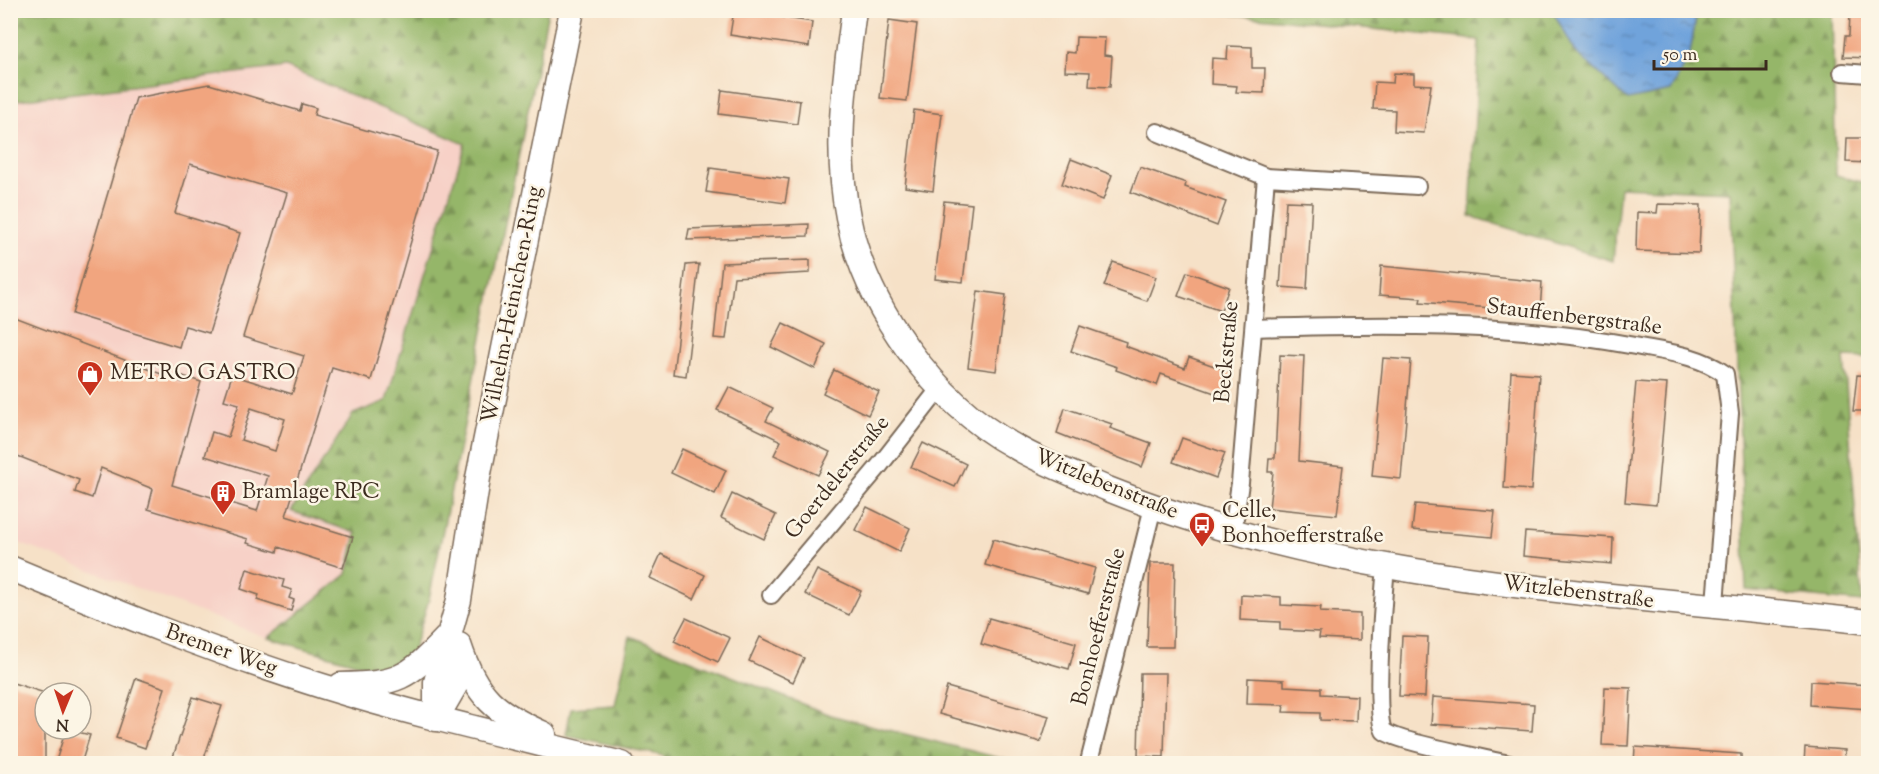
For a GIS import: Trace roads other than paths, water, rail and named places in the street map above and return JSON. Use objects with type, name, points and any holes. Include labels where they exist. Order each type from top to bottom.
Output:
[{"type":"main road","name":"Wilhelm-Heinichen-Ring","points":[[436,719],[436,682],[454,640],[478,478],[572,10]]},
{"type":"main road","name":"Witzlebenstraße","points":[[854,10],[840,149],[848,217],[856,248],[879,301],[916,360],[940,388],[973,418],[1012,446],[1153,507],[1233,532],[1386,566],[1498,584],[1616,599],[1715,604],[1869,622]]},
{"type":"main road","name":"Bremer Weg","points":[[10,568],[148,626],[321,686],[436,719],[612,761]]},
{"type":"main road","points":[[321,686],[365,684],[409,674],[454,640],[482,693],[497,710],[515,721],[612,761]]},
{"type":"street","points":[[1842,72],[1869,74]]},
{"type":"street","points":[[1157,132],[1266,177],[1417,186]]},
{"type":"street","name":"Beckstraße","points":[[1233,532],[1254,328],[1266,177]]},
{"type":"street","name":"Stauffenbergstraße","points":[[1254,328],[1383,324],[1509,331],[1595,339],[1658,349],[1715,367],[1725,374],[1730,413],[1715,604]]},
{"type":"street","name":"Goerdelerstraße","points":[[771,595],[880,465],[940,388]]},
{"type":"street","name":"Bonhoefferstraße","points":[[1090,758],[1153,507]]},
{"type":"street","points":[[1386,566],[1378,705],[1381,728],[1386,734],[1406,740],[1509,764]]},
{"type":"water","points":[[1553,11],[1697,11],[1690,53],[1671,91],[1628,100],[1575,51]]},
{"type":"place","name":"METRO GASTRO","points":[[90,397]]},
{"type":"place","name":"Bramlage RPC","points":[[223,516]]},
{"type":"place","name":"Celle, Bonhoefferstraße","points":[[1202,548]]}]
